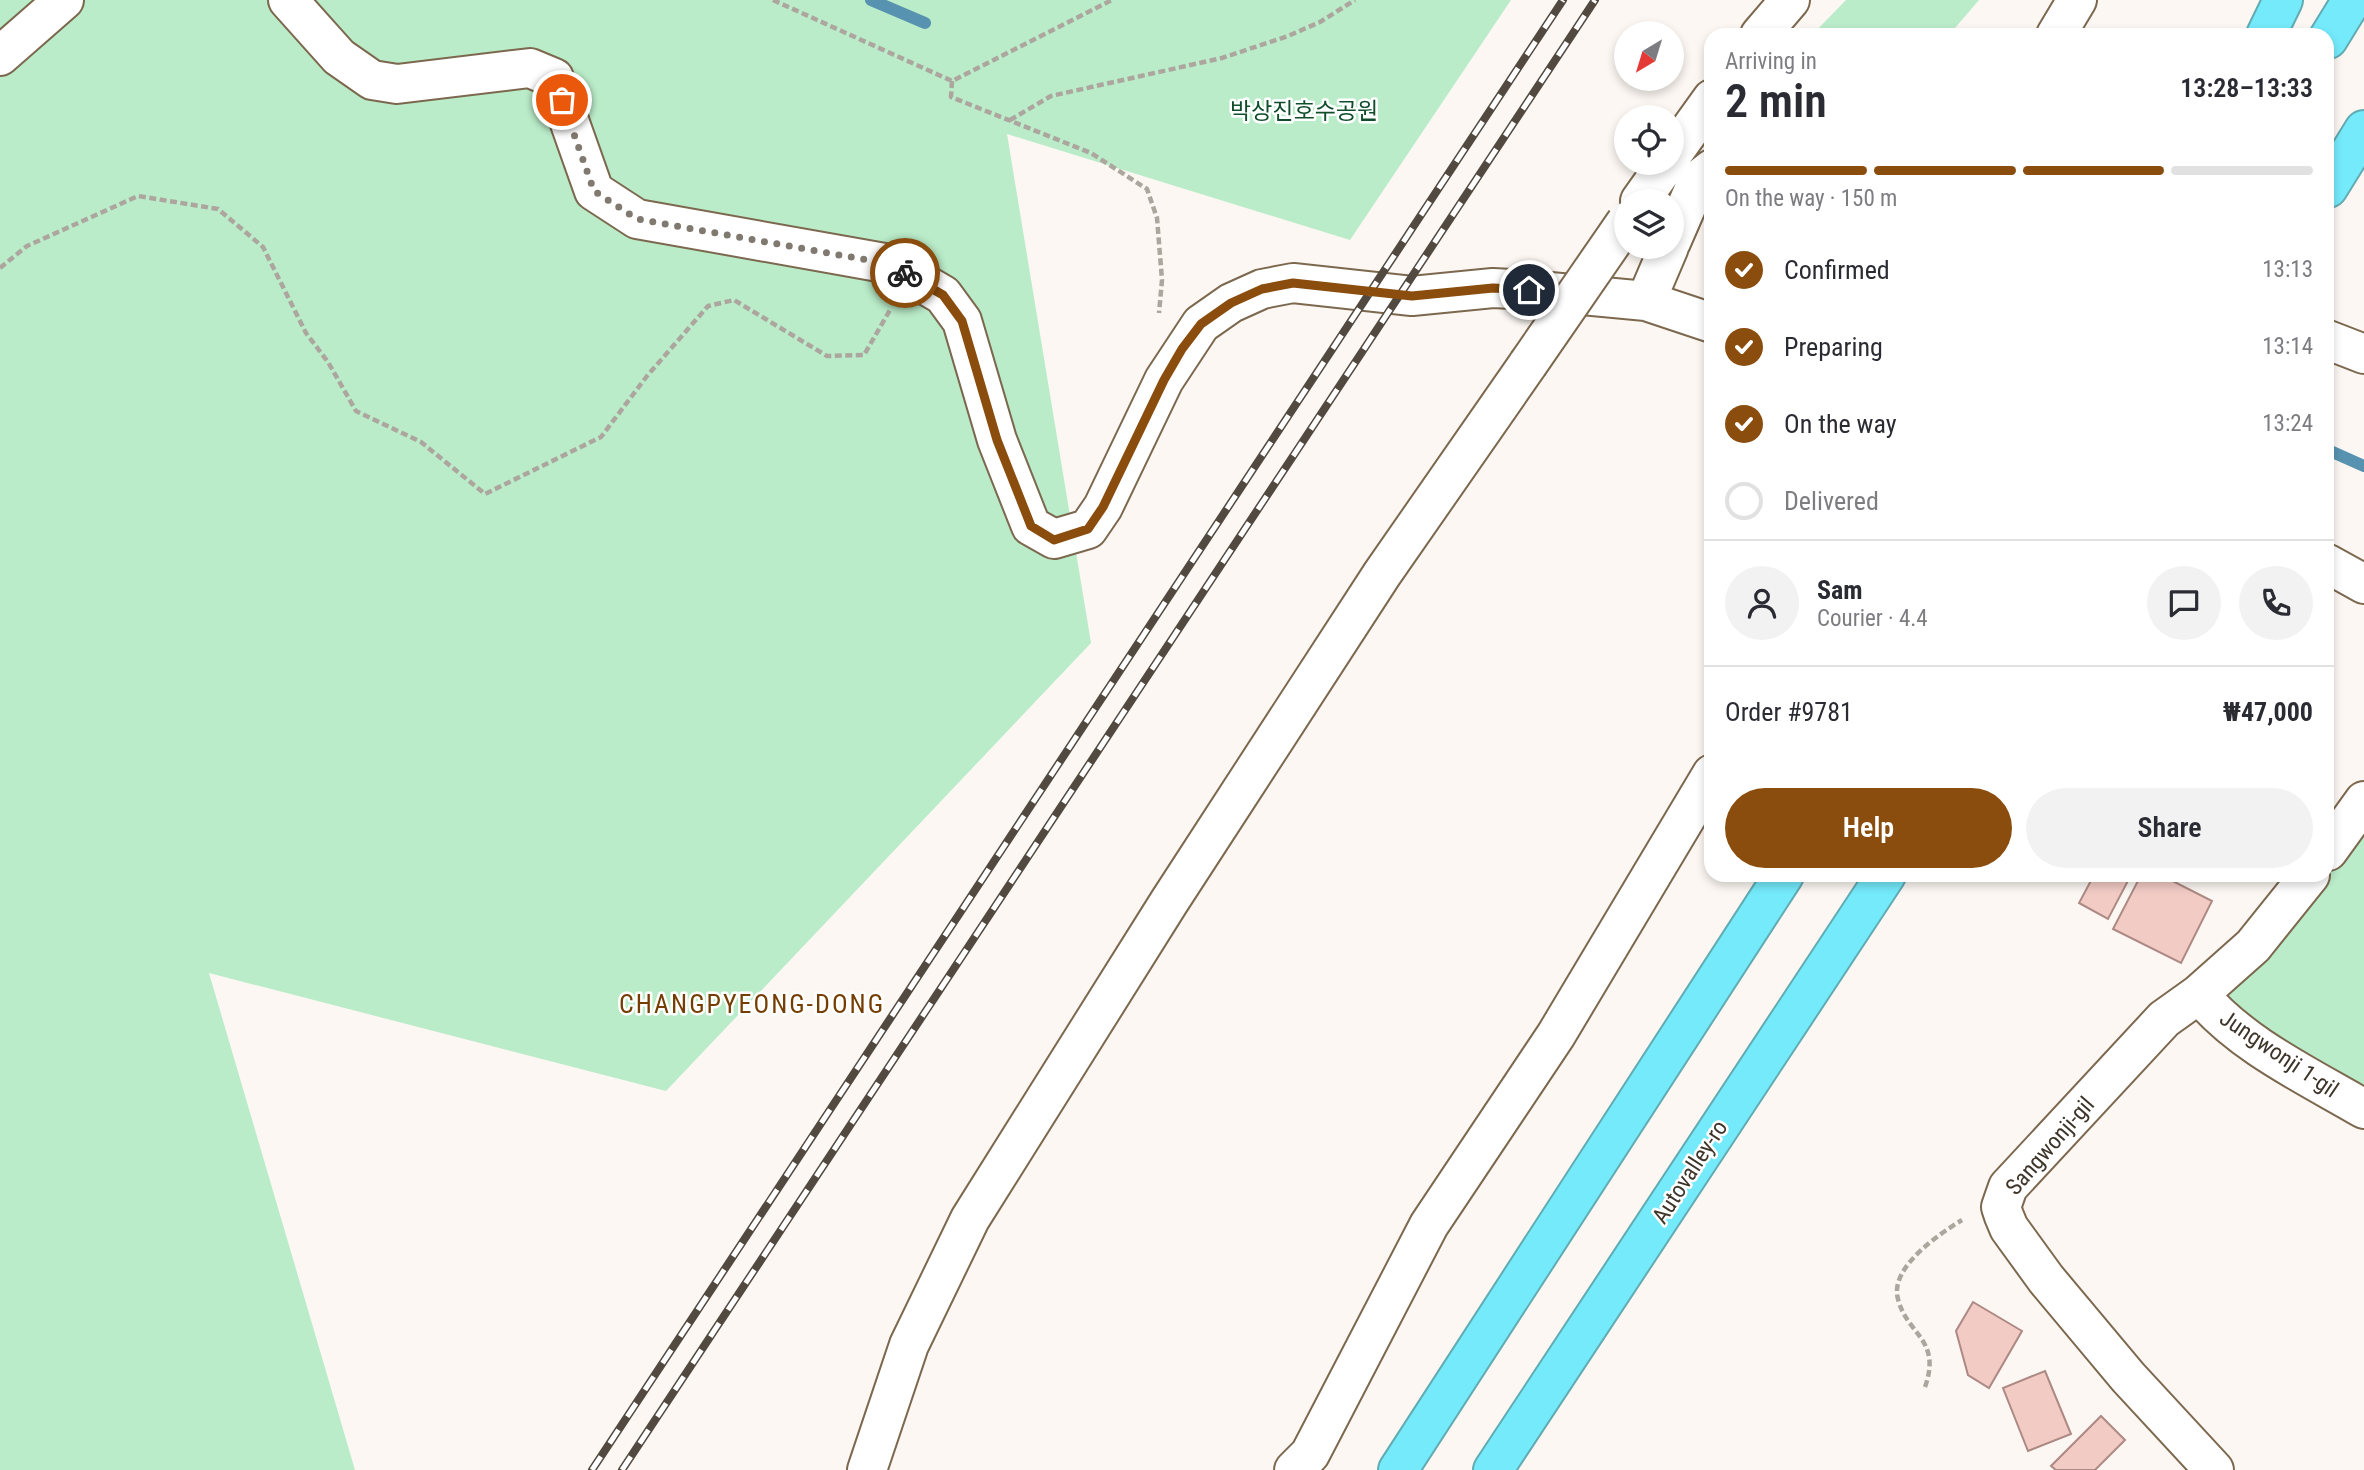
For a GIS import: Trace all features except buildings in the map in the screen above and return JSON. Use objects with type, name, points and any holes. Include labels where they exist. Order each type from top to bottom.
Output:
[{"type":"highway","points":[[2269,28],[2283,0]]},
{"type":"highway","points":[[2334,29],[2352,0]]},
{"type":"highway","points":[[2334,178],[2364,130]]},
{"type":"highway","points":[[2334,199],[2364,169]]},
{"type":"highway","points":[[1398,1470],[1779,882]]},
{"type":"highway","name":"Autovalley-ro","points":[[1493,1470],[1881,882]]},
{"type":"street","points":[[0,56],[64,0]]},
{"type":"street","points":[[288,0],[339,57],[372,80],[397,84],[530,68],[554,78],[594,191],[637,219],[890,264],[943,295],[962,321],[997,440],[1031,526],[1054,540],[1088,529],[1103,507],[1164,380],[1201,324],[1231,303],[1262,289],[1293,283],[1412,296],[1493,288],[1646,300],[1704,320]]},
{"type":"street","points":[[1766,28],[1790,0]]},
{"type":"street","points":[[2060,28],[2077,0]]},
{"type":"street","points":[[1681,189],[1686,161],[1704,118]]},
{"type":"street","points":[[1654,189],[1686,161]]},
{"type":"street","points":[[867,1470],[909,1345],[970,1219],[1169,902],[1374,585],[1614,239]]},
{"type":"street","points":[[1646,300],[1664,259]]},
{"type":"street","points":[[2334,342],[2364,354]]},
{"type":"street","points":[[2334,567],[2364,584]]},
{"type":"street","points":[[1294,1470],[1310,1454],[1429,1225],[1556,1035],[1704,787]]},
{"type":"street","points":[[2334,842],[2364,801]]},
{"type":"street","name":"Sangwonji-gil","points":[[2214,1470],[2128,1377],[2046,1279],[2009,1228],[2001,1207],[2008,1187],[2155,1028],[2199,994],[2253,946],[2304,882]]},
{"type":"street","name":"Jungwonji 1-gil","points":[[2199,994],[2215,1013],[2236,1030],[2364,1109]]},
{"type":"path","points":[[773,0],[952,81]]},
{"type":"path","points":[[952,81],[1112,0]]},
{"type":"path","points":[[1009,121],[1051,96],[1222,58],[1288,36],[1320,22],[1355,0]]},
{"type":"path","points":[[952,81],[951,97],[1091,153],[1147,189],[1157,218],[1161,268],[1158,321]]},
{"type":"path","points":[[0,268],[27,246],[138,195],[218,209],[263,247],[306,333],[356,411],[421,442],[485,494],[601,437],[647,376],[708,306],[734,300],[827,356],[864,355],[892,305],[890,264]]},
{"type":"path","points":[[1925,1387],[1931,1370],[1926,1345],[1898,1302],[1896,1289],[1903,1273],[1929,1242],[1980,1210],[2001,1207]]},
{"type":"green space","name":"박상진호수공원","points":[[0,0],[1511,0],[1350,240],[1007,134],[1091,643],[666,1091],[209,973],[355,1470],[0,1470]]},
{"type":"green space","points":[[1846,0],[1979,0],[1955,28],[1819,28]]},
{"type":"green space","points":[[2364,819],[2364,1100],[2241,1023],[2222,991],[2317,882],[2334,882],[2334,861]]},
{"type":"waterway","points":[[871,0],[925,23]]},
{"type":"waterway","points":[[2334,453],[2364,466]]},
{"type":"railway","points":[[592,1470],[1563,0]]},
{"type":"railway","points":[[622,1470],[1595,0]]},
{"type":"way so far","points":[[562,100],[594,191],[637,219],[890,264],[905,273]]},
{"type":"district","name":"CHANGPYEONG-DONG","points":[[752,1004]]},
{"type":"route","points":[[905,273],[943,295],[962,321],[997,440],[1031,526],[1054,540],[1088,529],[1103,507],[1164,380],[1182,349],[1201,324],[1231,303],[1262,289],[1293,283],[1412,296],[1493,288],[1529,290]]}]
